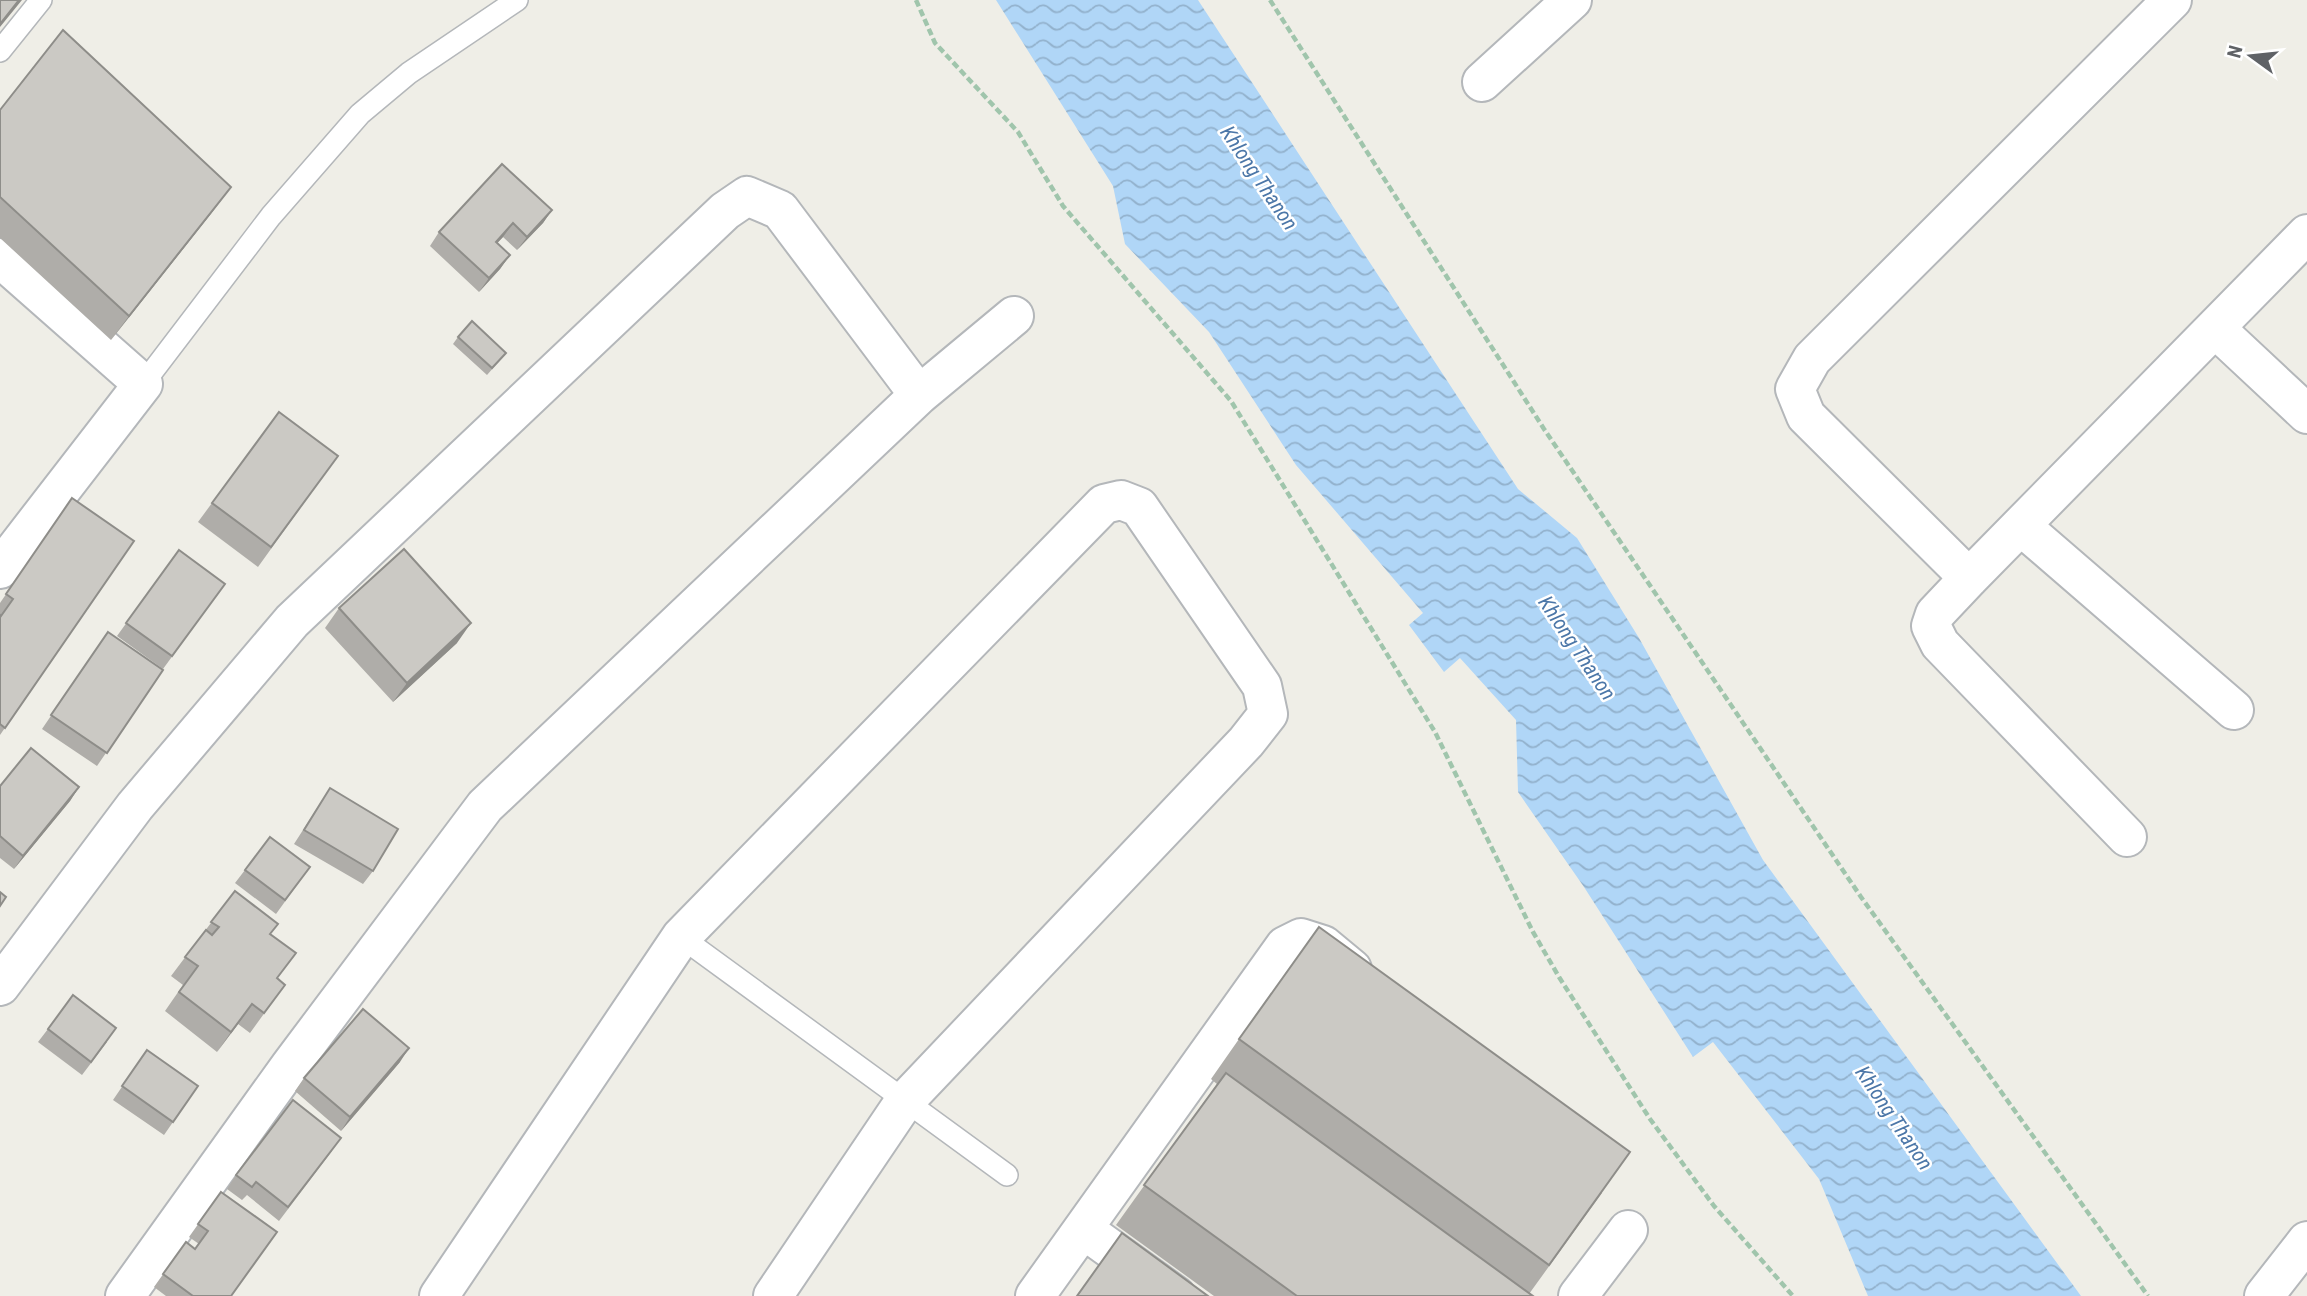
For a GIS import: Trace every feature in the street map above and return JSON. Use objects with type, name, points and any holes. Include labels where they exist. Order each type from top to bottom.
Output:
[{"type":"street","points":[[1482,82],[1572,0]]},
{"type":"street","points":[[1969,578],[1805,416],[1795,389],[1812,359],[2172,0]]},
{"type":"street","points":[[0,986],[135,806],[292,621],[724,211],[747,196],[780,210],[919,395]]},
{"type":"street","points":[[2127,837],[1940,643],[1931,626],[1935,614],[1969,578],[2307,234]]},
{"type":"street","points":[[0,258],[143,384],[0,569]]},
{"type":"street","points":[[125,1296],[290,1066],[485,806],[919,395],[1014,316]]},
{"type":"street","points":[[2216,329],[2307,414]]},
{"type":"street","points":[[439,1296],[681,937],[1104,504],[1121,500],[1139,507],[1262,686],[1268,714],[1246,742],[904,1102],[773,1296]]},
{"type":"street","points":[[2021,526],[2234,710]]},
{"type":"street","points":[[1035,1296],[1285,946],[1301,937],[1323,945],[1375,988]]},
{"type":"street","points":[[1188,1082],[1221,1106]]},
{"type":"street","points":[[1083,1229],[1176,1296]]},
{"type":"street","points":[[1578,1296],[1628,1230]]},
{"type":"street","points":[[2264,1296],[2307,1241]]},
{"type":"lane","points":[[0,51],[41,0]]},
{"type":"lane","points":[[143,384],[271,216],[360,114],[409,73],[517,0]]},
{"type":"lane","points":[[681,937],[1007,1175]]},
{"type":"path","points":[[916,0],[935,43],[1018,132],[1063,205],[1231,401],[1435,732],[1533,932],[1559,977],[1666,1140],[1714,1206],[1793,1296]]},
{"type":"path","points":[[1270,0],[1544,429],[1861,897],[2148,1296]]},
{"type":"water","name":"Khlong Thanon","points":[[996,0],[1198,0],[1518,489],[1577,538],[1639,638],[1763,860],[2081,1296],[1868,1296],[1819,1179],[1713,1042],[1693,1057],[1584,887],[1518,792],[1516,720],[1460,658],[1444,672],[1409,625],[1423,613],[1296,465],[1209,332],[1125,244],[1113,186]]},
{"type":"building","points":[[0,0],[19,0],[0,24]]},
{"type":"building","points":[[63,30],[231,187],[129,316],[0,197],[0,110]]},
{"type":"building","points":[[502,164],[552,210],[527,237],[513,223],[496,242],[510,255],[489,278],[439,232]]},
{"type":"building","points":[[472,321],[506,353],[492,368],[458,337]]},
{"type":"building","points":[[279,412],[338,456],[271,547],[212,503]]},
{"type":"building","points":[[72,498],[134,541],[5,728],[0,724],[0,615],[13,599],[6,594]]},
{"type":"building","points":[[404,549],[471,623],[407,683],[339,608]]},
{"type":"building","points":[[179,550],[225,584],[172,656],[126,623]]},
{"type":"building","points":[[108,632],[163,670],[107,753],[51,715]]},
{"type":"building","points":[[31,748],[79,787],[23,856],[0,836],[0,786]]},
{"type":"building","points":[[330,788],[398,829],[373,871],[304,830]]},
{"type":"building","points":[[270,837],[310,867],[285,900],[245,870]]},
{"type":"building","points":[[235,891],[278,924],[270,934],[296,953],[277,978],[285,985],[264,1013],[252,1004],[231,1032],[179,992],[198,966],[185,957],[206,930],[212,935],[219,927],[211,922]]},
{"type":"building","points":[[0,892],[6,897],[0,906]]},
{"type":"building","points":[[1319,927],[1630,1152],[1549,1265],[1239,1039]]},
{"type":"building","points":[[73,995],[116,1028],[91,1062],[48,1029]]},
{"type":"building","points":[[363,1009],[409,1048],[350,1117],[304,1078]]},
{"type":"building","points":[[147,1050],[198,1086],[173,1122],[122,1086]]},
{"type":"building","points":[[1226,1073],[1533,1296],[1297,1296],[1144,1185]]},
{"type":"building","points":[[293,1100],[341,1138],[288,1207],[256,1182],[252,1187],[236,1175]]},
{"type":"building","points":[[221,1192],[277,1232],[231,1296],[193,1296],[163,1274],[186,1242],[195,1249],[208,1231],[198,1224]]},
{"type":"building","points":[[1122,1233],[1208,1296],[1077,1296]]}]
